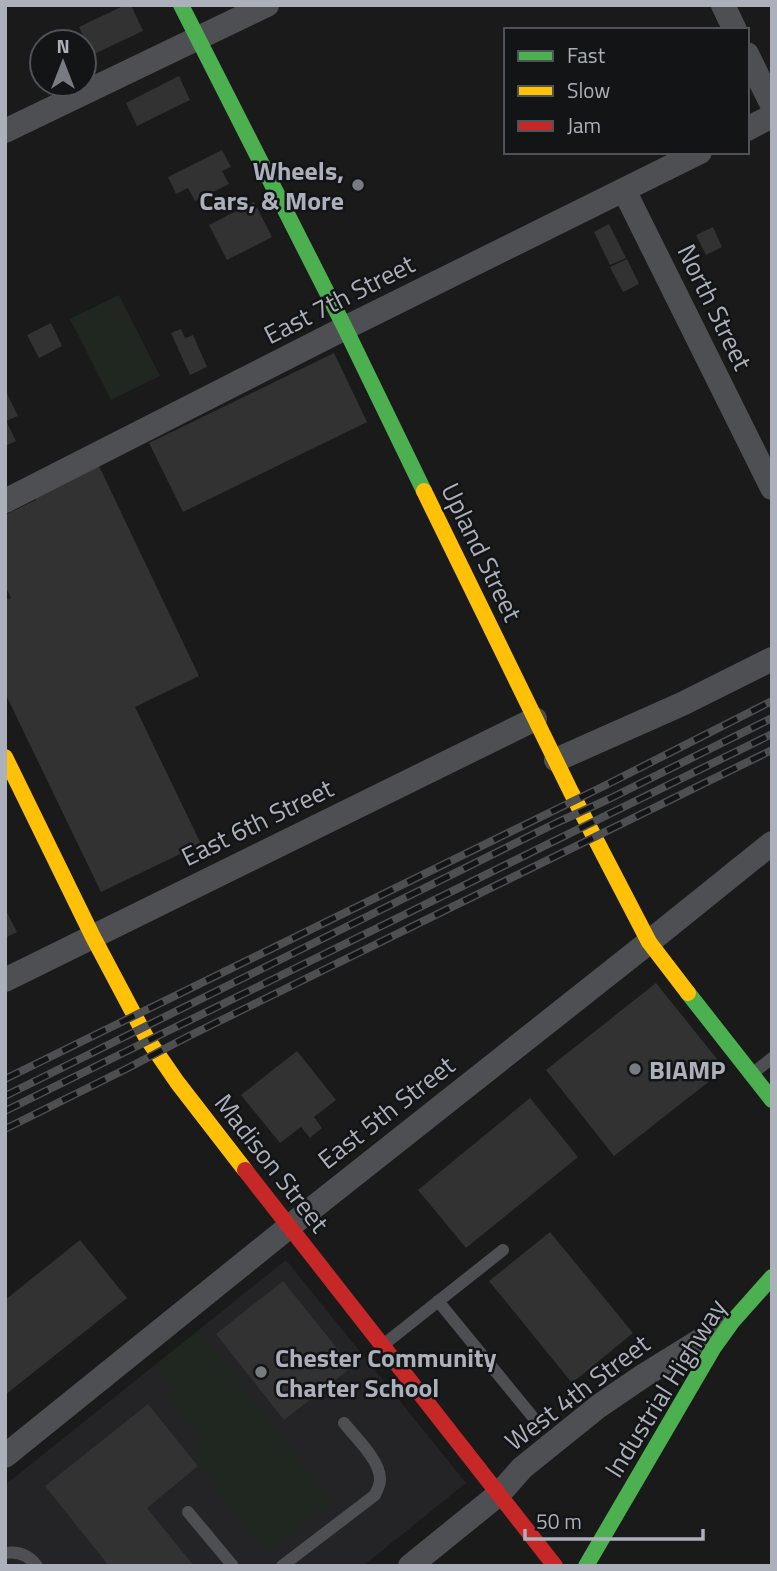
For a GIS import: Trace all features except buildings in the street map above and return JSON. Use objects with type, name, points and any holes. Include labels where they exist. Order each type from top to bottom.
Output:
[{"type":"street","name":"Upland Street","points":[[181,5],[345,328],[571,792],[649,942],[772,1100]]},
{"type":"street","points":[[5,131],[267,5]]},
{"type":"street","points":[[723,5],[734,28]]},
{"type":"street","points":[[749,58],[772,105]]},
{"type":"street","points":[[749,128],[772,116]]},
{"type":"street","name":"East 7th Street","points":[[5,501],[696,154]]},
{"type":"street","name":"North Street","points":[[624,190],[772,488]]},
{"type":"street","points":[[556,760],[682,704],[772,659]]},
{"type":"street","name":"East 6th Street","points":[[5,980],[536,719]]},
{"type":"street","name":"Madison Street","points":[[5,757],[93,937],[146,1037],[177,1082],[555,1566]]},
{"type":"street","name":"East 5th Street","points":[[5,1456],[772,843]]},
{"type":"street","name":"Industrial Highway","points":[[586,1566],[707,1359],[732,1322],[772,1278]]},
{"type":"street","name":"West 4th Street","points":[[410,1566],[499,1494],[522,1468],[599,1406],[732,1322]]},
{"type":"lane","points":[[751,1074],[772,1058]]},
{"type":"lane","points":[[383,1345],[503,1250]]},
{"type":"lane","points":[[438,1301],[532,1416]]},
{"type":"lane","points":[[282,1566],[375,1495],[380,1483],[380,1472],[344,1423]]},
{"type":"lane","points":[[188,1512],[233,1566]]},
{"type":"lane","points":[[5,1553],[20,1553],[37,1566]]},
{"type":"shaded area","points":[[119,295],[160,376],[111,400],[70,319]]},
{"type":"shaded area","name":"Chester Community Charter School","points":[[286,1260],[466,1483],[363,1566],[5,1566],[5,1485]]},
{"type":"shaded area","points":[[199,1331],[332,1502],[266,1553],[189,1455],[203,1443],[166,1395],[174,1388],[155,1365]]},
{"type":"railway","points":[[5,1079],[772,701]]},
{"type":"railway","points":[[5,1096],[772,718]]},
{"type":"railway","points":[[5,1111],[772,734]]},
{"type":"railway","points":[[5,1129],[772,750]]},
{"type":"traffic: fast","points":[[181,5],[345,328],[424,491]]},
{"type":"traffic: fast","points":[[688,993],[772,1100]]},
{"type":"traffic: fast","points":[[586,1566],[714,1347],[772,1277]]},
{"type":"traffic: slow","points":[[424,491],[571,792],[649,942],[688,993]]},
{"type":"traffic: slow","points":[[5,757],[93,937],[146,1037],[245,1170]]},
{"type":"traffic: jam","points":[[245,1170],[555,1566]]},
{"type":"place","name":"Wheels, Cars, & More","points":[[358,185]]},
{"type":"place","name":"BIAMP","points":[[635,1069]]},
{"type":"place","name":"Chester Community Charter School","points":[[261,1372]]}]
